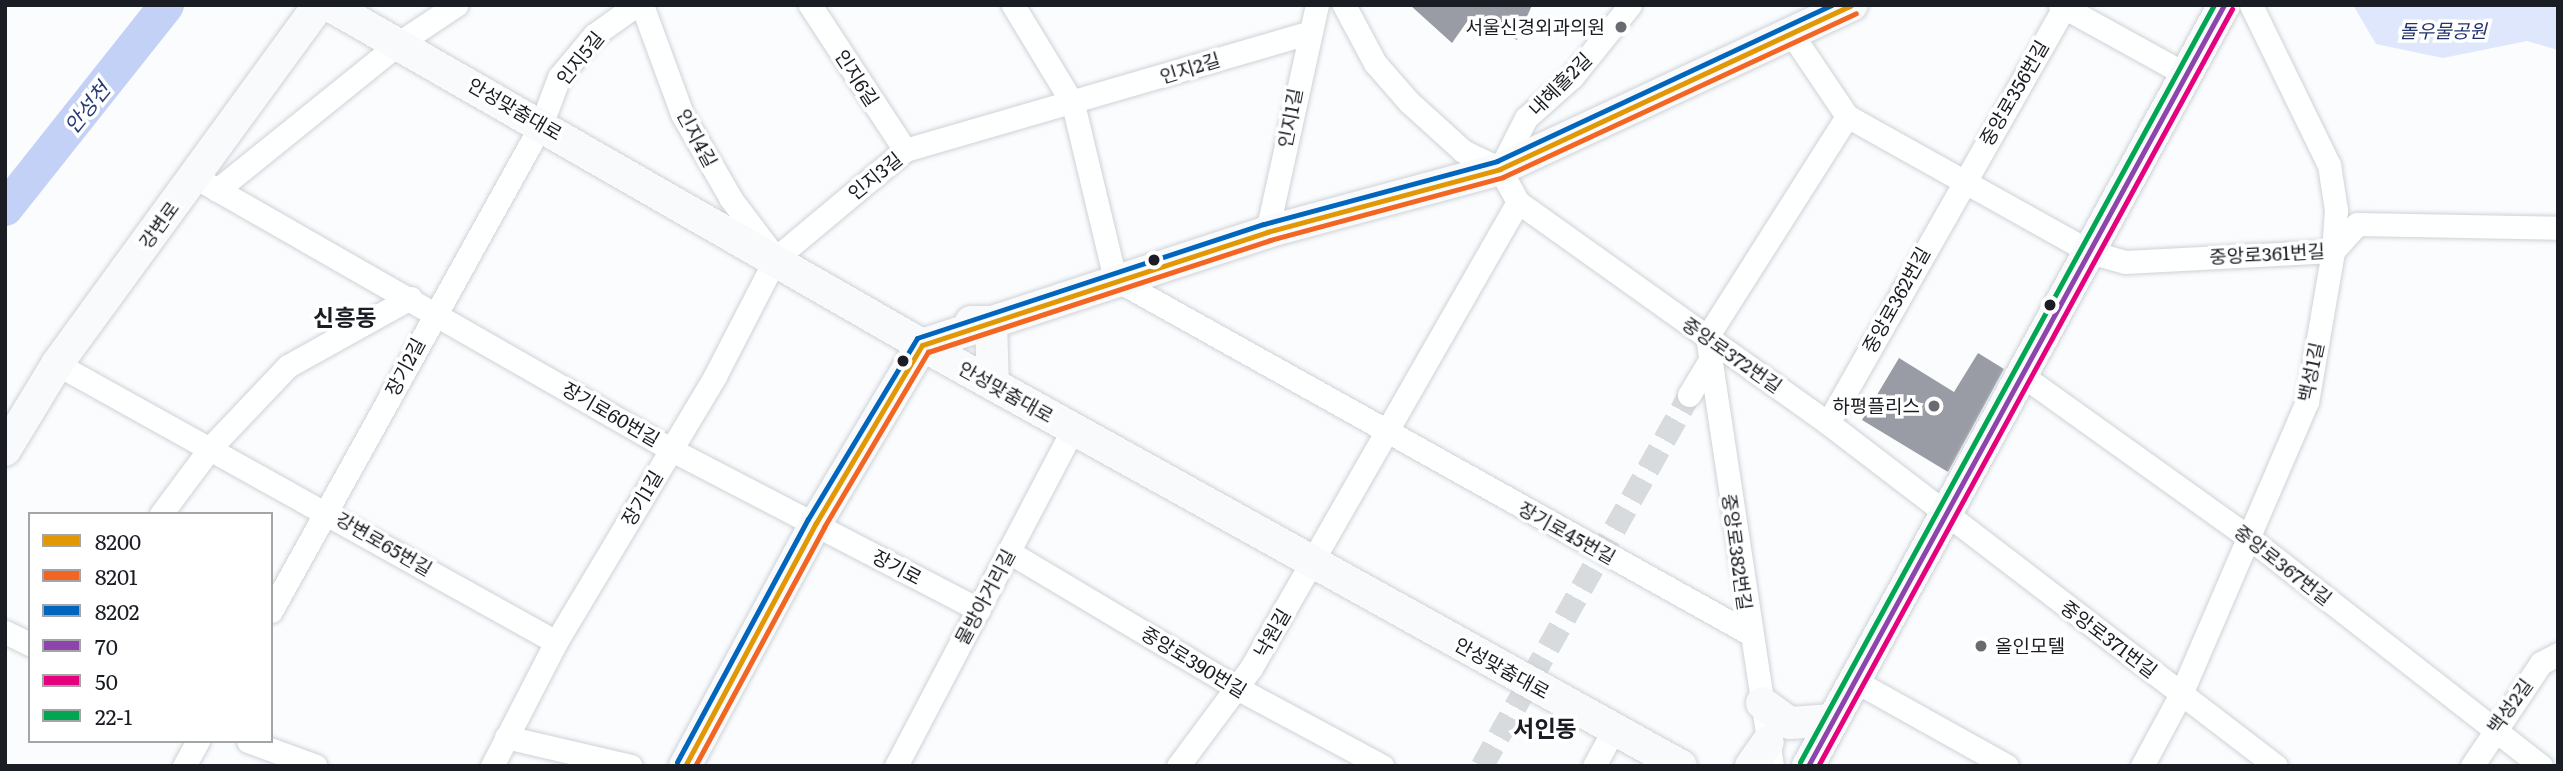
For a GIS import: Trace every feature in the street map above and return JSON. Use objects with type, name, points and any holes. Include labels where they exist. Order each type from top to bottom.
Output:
[{"type":"main road","name":"강변로","points":[[5,450],[57,364],[206,183],[320,5]]},
{"type":"main road","name":"안성맞춤대로","points":[[330,5],[776,258],[922,345],[1312,564],[1681,766]]},
{"type":"main road","points":[[1814,761],[1942,513],[2090,252],[2224,5]]},
{"type":"main road","points":[[685,766],[816,523],[922,345],[1115,279],[1267,232],[1500,169],[1793,36],[1836,9]]},
{"type":"main road","points":[[897,388],[881,321],[991,322]]},
{"type":"main road","points":[[991,322],[993,384]]},
{"type":"main road","points":[[1762,703],[1790,723],[1833,720]]},
{"type":"street","points":[[206,183],[399,43],[456,5]]},
{"type":"street","name":"인지5길","points":[[541,125],[559,77],[594,35],[636,5]]},
{"type":"street","name":"인지4길","points":[[642,5],[682,114],[731,199],[776,258]]},
{"type":"street","name":"인지6길","points":[[810,5],[905,150]]},
{"type":"street","points":[[1013,5],[1073,104],[1115,279]]},
{"type":"street","name":"인지1길","points":[[1267,232],[1307,33],[1317,5]]},
{"type":"street","points":[[1344,5],[1375,63],[1409,102],[1463,151],[1500,169]]},
{"type":"street","name":"내혜홀2길","points":[[1500,169],[1525,118],[1572,77],[1630,5]]},
{"type":"street","name":"백성1길","points":[[2142,766],[2181,694],[2307,402],[2333,251],[2336,211],[2329,165],[2251,5]]},
{"type":"street","name":"중앙로356번길","points":[[1964,177],[2062,7],[2187,75]]},
{"type":"street","name":"인지2길","points":[[1073,104],[1307,33]]},
{"type":"street","points":[[1793,36],[1847,116],[1964,177],[2090,252]]},
{"type":"street","name":"인지3길","points":[[776,258],[905,150],[1073,104]]},
{"type":"street","points":[[1707,337],[1847,116]]},
{"type":"street","name":"장기2길","points":[[273,607],[434,312],[541,125]]},
{"type":"street","name":"중앙로372번길","points":[[1500,169],[1518,202],[1828,423],[1942,513]]},
{"type":"street","name":"중앙로362번길","points":[[1828,423],[1964,177]]},
{"type":"street","name":"장기로60번길","points":[[206,183],[671,450],[816,523]]},
{"type":"street","points":[[1312,564],[1384,433],[1518,202]]},
{"type":"street","name":"중앙로361번길","points":[[2090,252],[2125,262],[2333,251],[2357,224],[2558,229]]},
{"type":"street","name":"장기1길","points":[[492,766],[556,642],[671,450],[776,258]]},
{"type":"street","name":"장기로45번길","points":[[1115,279],[1384,433],[1749,633]]},
{"type":"street","points":[[162,512],[211,447],[288,366],[410,298]]},
{"type":"street","name":"중앙로382번길","points":[[1707,337],[1749,633],[1762,703],[1764,758]]},
{"type":"street","points":[[1689,395],[1710,360]]},
{"type":"street","name":"강변로65번길","points":[[57,364],[211,447],[556,642]]},
{"type":"street","name":"중앙로367번길","points":[[2019,373],[2248,537],[2542,766]]},
{"type":"street","name":"물방아거리길","points":[[897,766],[1073,429]]},
{"type":"street","name":"중앙로371번길","points":[[1942,513],[2276,766]]},
{"type":"street","name":"장기로","points":[[816,523],[978,610]]},
{"type":"street","name":"중앙로390번길","points":[[1009,552],[1237,688],[1382,766]]},
{"type":"street","name":"낙원길","points":[[1178,766],[1237,688],[1312,564]]},
{"type":"street","points":[[5,632],[28,643]]},
{"type":"street","name":"백성2길","points":[[2472,766],[2492,728],[2541,663],[2558,654]]},
{"type":"street","points":[[1855,681],[2007,766]]},
{"type":"street","points":[[1594,766],[1614,729]]},
{"type":"street","points":[[506,737],[631,766]]},
{"type":"street","points":[[184,766],[197,743]]},
{"type":"street","points":[[253,743],[316,766]]},
{"type":"green space","name":"돌우물공원","points":[[2353,5],[2558,5],[2558,50],[2527,41],[2443,58],[2376,44]]},
{"type":"building","points":[[1410,5],[1532,5],[1517,40],[1471,16],[1452,43]]},
{"type":"building","name":"하평플리스","points":[[1978,353],[2004,369],[1948,472],[1862,420],[1899,358],[1954,392]]},
{"type":"waterway","name":"안성천","points":[[5,208],[166,5]]},
{"type":"tunnel","points":[[1482,766],[1689,395]]},
{"type":"transit line","name":"8202","points":[[677,762],[808,519],[917,338],[1264,224],[1497,161],[1831,5]]},
{"type":"transit line","name":"8200","points":[[685,766],[816,523],[922,345],[1267,232],[1500,169],[1851,5]]},
{"type":"transit line","name":"22-1","points":[[1800,762],[2214,5]]},
{"type":"transit line","name":"70","points":[[1808,766],[2224,5]]},
{"type":"transit line","name":"50","points":[[1818,766],[2232,9]]},
{"type":"transit line","name":"8201","points":[[695,766],[824,527],[928,352],[1270,240],[1503,177],[1856,13]]},
{"type":"place","name":"서울신경외과의원","points":[[1621,27]]},
{"type":"place","name":"하평플리스","points":[[1934,406]]},
{"type":"place","name":"올인모텔","points":[[1981,646]]},
{"type":"district","name":"신흥동","points":[[345,316]]},
{"type":"district","name":"서인동","points":[[1545,727]]}]
